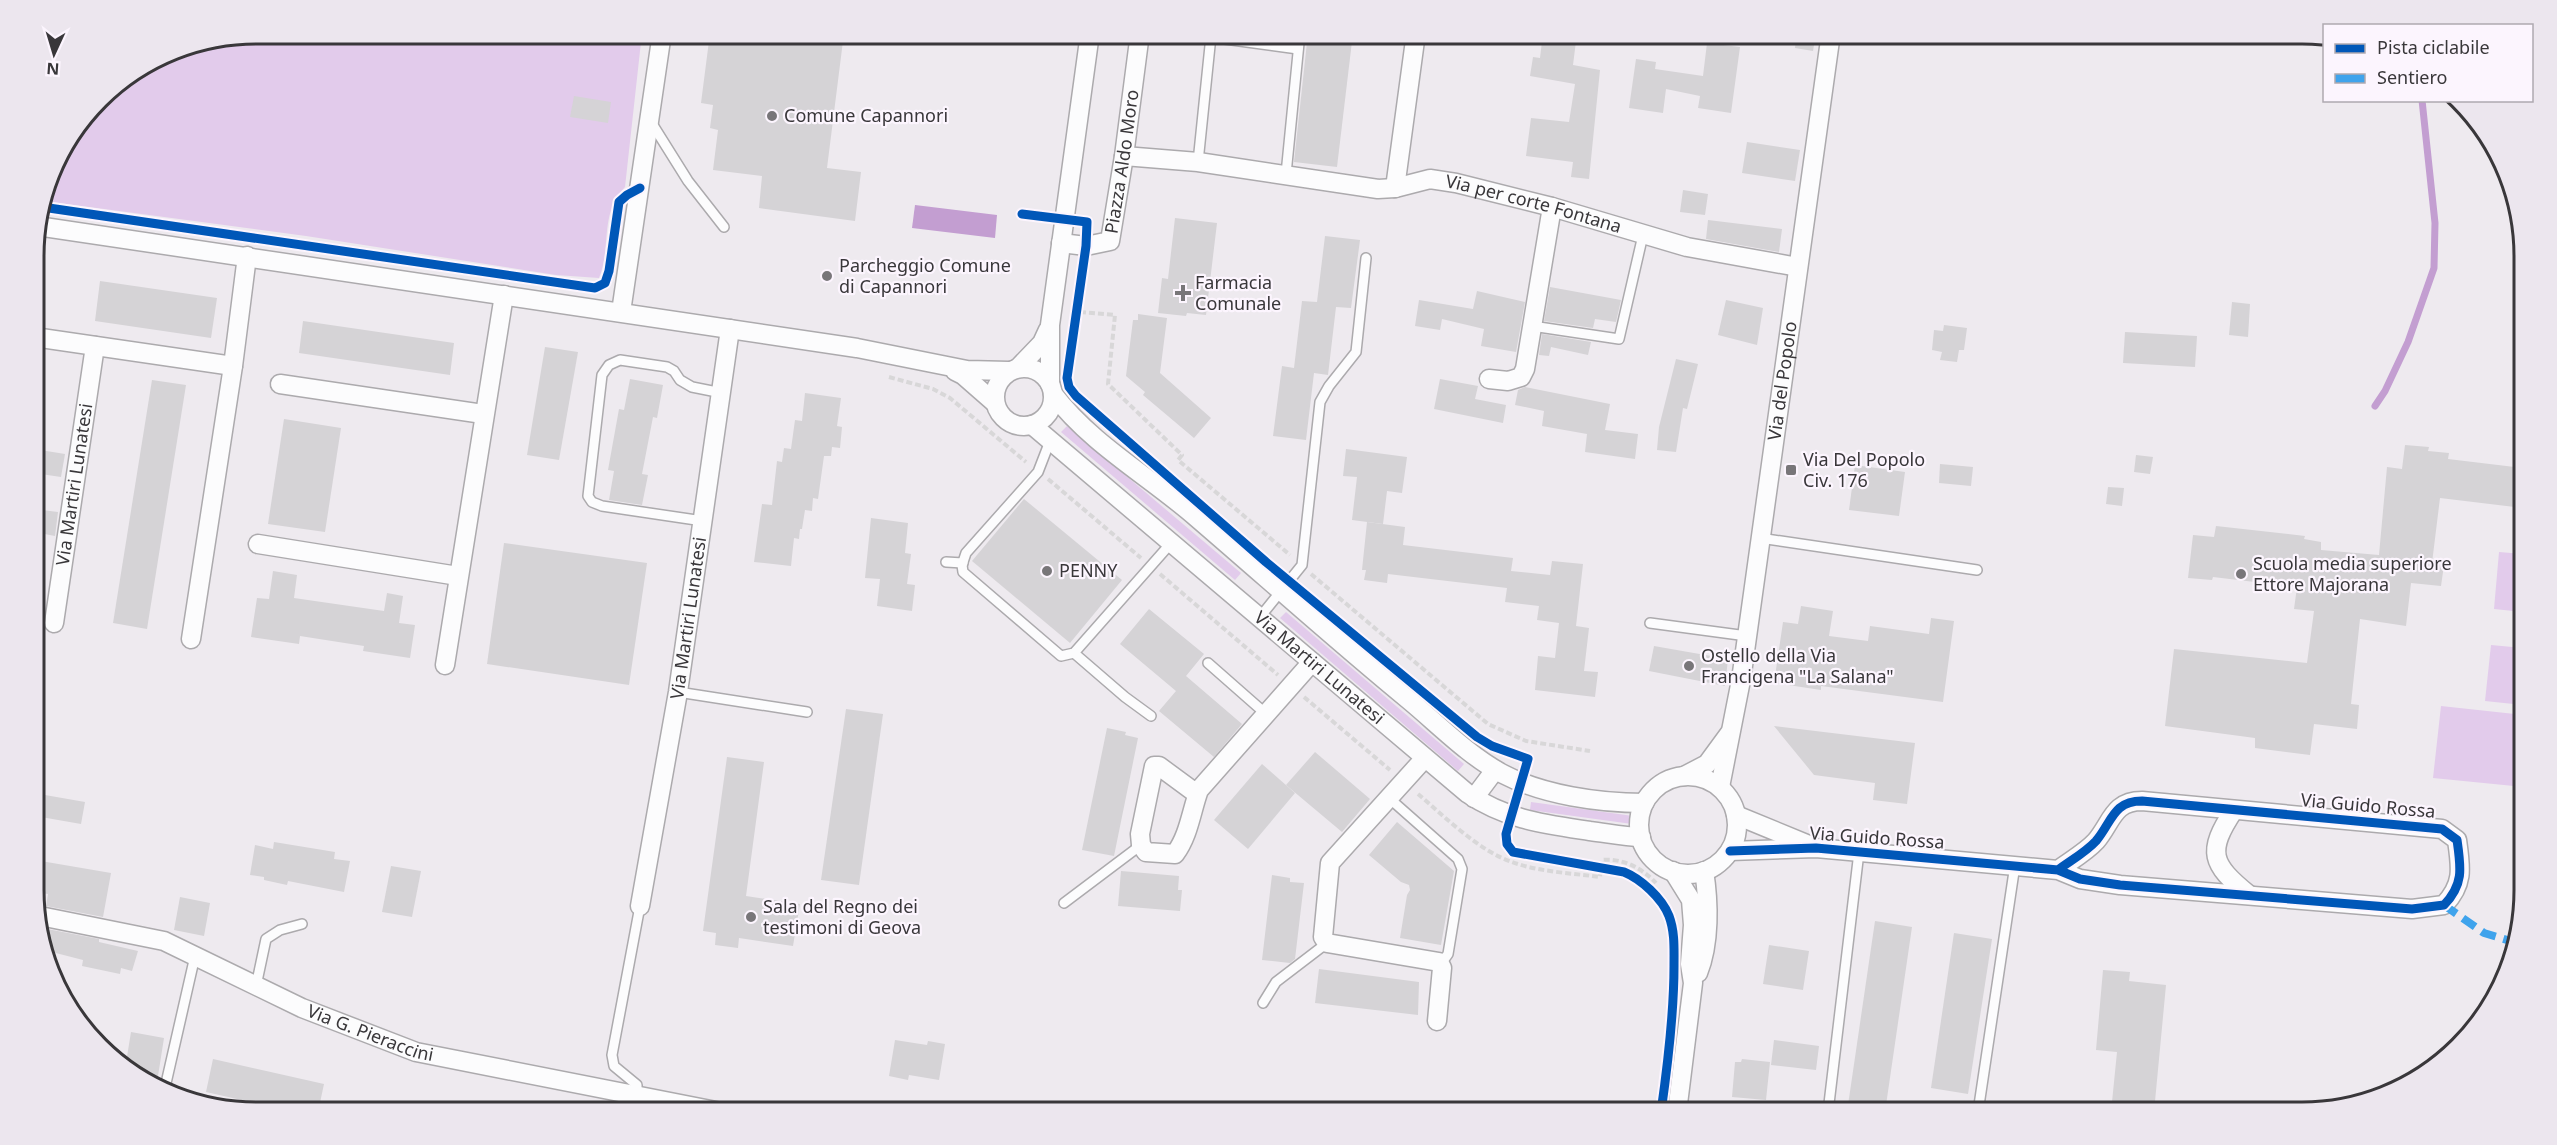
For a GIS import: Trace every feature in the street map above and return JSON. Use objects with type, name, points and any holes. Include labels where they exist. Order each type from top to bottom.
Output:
[{"type":"street","points":[[621,312],[660,44]]},
{"type":"street","points":[[1032,425],[1048,413],[1052,389],[1050,325],[1088,44]]},
{"type":"street","name":"Piazza Aldo Moro","points":[[1061,243],[1086,246],[1110,241],[1139,44]]},
{"type":"street","points":[[1395,188],[1415,44]]},
{"type":"street","name":"Via del Popolo","points":[[1720,787],[1747,636],[1829,44]]},
{"type":"street","name":"Via per corte Fontana","points":[[1124,156],[1198,162],[1378,189],[1395,188],[1430,179],[1552,207],[1687,247],[1798,267]]},
{"type":"street","points":[[1489,379],[1508,381],[1521,377],[1525,369],[1552,207]]},
{"type":"street","name":"Via Martiri Lunatesi","points":[[45,227],[857,348],[942,366],[984,372],[1036,370],[1075,421],[1093,438],[1194,515],[1406,698],[1495,770],[1521,783],[1549,792],[1644,803]]},
{"type":"street","points":[[191,639],[233,366],[247,256]]},
{"type":"street","points":[[445,665],[483,414],[504,295]]},
{"type":"street","points":[[995,403],[997,385],[1042,343],[1050,325]]},
{"type":"street","name":"Via Martiri Lunatesi","points":[[640,906],[678,692],[730,329]]},
{"type":"street","points":[[44,338],[233,366]]},
{"type":"street","name":"Via Martiri Lunatesi","points":[[54,623],[95,346]]},
{"type":"street","name":"Via Martiri Lunatesi","points":[[942,366],[963,375],[995,403],[1004,419],[1012,424],[1032,425],[1424,759],[1474,798],[1511,817],[1641,837]]},
{"type":"street","points":[[280,384],[483,414]]},
{"type":"street","points":[[258,544],[458,576]]},
{"type":"street","points":[[1197,794],[1159,766],[1154,766],[1140,834],[1141,845],[1146,852],[1175,854],[1185,840],[1197,794],[1312,663]]},
{"type":"street","name":"Via del Popolo","points":[[1684,776],[1707,764],[1732,730]]},
{"type":"street","points":[[1424,759],[1330,863],[1323,937],[1327,943],[1438,962],[1440,965],[1437,1021]]},
{"type":"street","points":[[1474,798],[1495,770]]},
{"type":"street","points":[[1684,776],[1709,780],[1720,787],[1727,795],[1736,815],[1737,828],[1730,851],[1714,867],[1704,871],[1683,873],[1672,871],[1652,858],[1641,837],[1639,826],[1644,803],[1660,785],[1684,776]]},
{"type":"street","name":"Via Guido Rossa","points":[[1730,851],[1816,848],[2058,870],[2080,879],[2120,885],[2412,909],[2444,905],[2456,892],[2461,866],[2457,840],[2442,829],[2130,801],[2121,805],[2095,842],[2058,870]]},
{"type":"street","points":[[2234,810],[2221,830],[2216,843],[2216,856],[2220,867],[2249,895]]},
{"type":"street","name":"Via Guido Rossa","points":[[1736,815],[1816,848]]},
{"type":"street","points":[[1672,871],[1691,900],[1693,925],[1690,964],[1694,983]]},
{"type":"street","points":[[1678,1102],[1694,983],[1702,964],[1705,940],[1707,889],[1704,871]]},
{"type":"street","name":"Via G. Pieraccini","points":[[45,917],[164,940],[302,1008],[416,1052],[672,1102]]},
{"type":"lane","points":[[1198,162],[1210,44]]},
{"type":"lane","points":[[1265,44],[1298,49]]},
{"type":"lane","points":[[1286,174],[1299,44]]},
{"type":"lane","points":[[650,120],[688,181],[724,227]]},
{"type":"lane","points":[[1532,326],[1619,339],[1643,235]]},
{"type":"lane","points":[[1260,617],[1302,565],[1320,402],[1329,386],[1356,352],[1366,258]]},
{"type":"lane","points":[[703,521],[602,506],[592,502],[588,496],[602,375],[609,365],[620,360],[667,367],[674,371],[680,380],[692,387],[722,393]]},
{"type":"lane","points":[[1050,441],[1038,472],[966,553],[963,572],[1061,656],[1074,653],[1172,542]]},
{"type":"lane","points":[[1759,538],[1977,570]]},
{"type":"lane","points":[[946,562],[963,564]]},
{"type":"lane","points":[[1650,623],[1747,636]]},
{"type":"lane","points":[[1074,653],[1151,716]]},
{"type":"lane","points":[[1208,663],[1266,714]]},
{"type":"lane","points":[[678,692],[807,712]]},
{"type":"lane","points":[[1389,798],[1458,859],[1462,869],[1448,954],[1440,965]]},
{"type":"lane","points":[[1064,903],[1141,845]]},
{"type":"lane","points":[[1829,1102],[1859,852]]},
{"type":"lane","points":[[1979,1102],[2015,865]]},
{"type":"lane","points":[[637,1095],[637,1085],[614,1066],[612,1055],[640,906]]},
{"type":"lane","points":[[256,986],[266,939],[280,930],[302,924]]},
{"type":"lane","points":[[1263,1003],[1276,982],[1327,943]]},
{"type":"lane","points":[[166,1082],[195,956]]},
{"type":"path","points":[[1075,322],[1078,300]]},
{"type":"path","points":[[1080,312],[1115,315]]},
{"type":"path","points":[[889,377],[933,389],[950,398],[1464,833],[1512,862],[1600,877],[1601,868]]},
{"type":"path","points":[[1513,852],[1530,856]]},
{"type":"path","points":[[1565,862],[1633,876],[1658,893]]},
{"type":"shaded area","points":[[241,44],[641,44],[625,187],[612,208],[599,278],[556,275],[306,236],[51,202],[72,149],[87,126],[105,105],[126,87],[149,72],[200,51]]},
{"type":"shaded area","points":[[915,205],[997,215],[995,238],[912,228]]},
{"type":"shaded area","points":[[1067,426],[1241,573],[1235,580],[1061,432]]},
{"type":"shaded area","points":[[2499,552],[2514,553],[2514,611],[2494,609]]},
{"type":"shaded area","points":[[1286,612],[1464,764],[1458,771],[1280,618]]},
{"type":"shaded area","points":[[2491,645],[2514,647],[2514,704],[2485,701]]},
{"type":"shaded area","points":[[2441,706],[2514,714],[2514,786],[2433,778]]},
{"type":"shaded area","points":[[1531,802],[1633,816],[1632,824],[1530,810]]},
{"type":"building","name":"Comune Capannori","points":[[709,44],[843,44],[827,168],[861,172],[855,221],[759,208],[762,176],[713,170],[718,130],[710,128],[713,105],[701,103]]},
{"type":"building","points":[[1307,44],[1352,44],[1337,167],[1294,162]]},
{"type":"building","points":[[1542,44],[1576,44],[1573,65],[1600,70],[1589,179],[1571,177],[1573,162],[1526,156],[1531,118],[1569,122],[1575,84],[1530,76],[1533,57],[1540,58]]},
{"type":"building","points":[[1707,44],[1740,47],[1731,113],[1698,108],[1700,96],[1666,89],[1663,113],[1629,108],[1636,59],[1656,62],[1655,69],[1703,76]]},
{"type":"building","points":[[1796,44],[1814,44],[1813,51],[1795,48]]},
{"type":"building","points":[[574,96],[611,102],[608,123],[570,117]]},
{"type":"building","points":[[1747,142],[1800,150],[1795,181],[1742,173]]},
{"type":"building","points":[[1683,190],[1708,194],[1705,215],[1680,212]]},
{"type":"building","points":[[1175,218],[1217,223],[1206,315],[1187,313],[1186,316],[1158,313],[1162,278],[1168,279]]},
{"type":"building","points":[[1708,220],[1782,229],[1779,252],[1706,239]]},
{"type":"building","points":[[1325,236],[1360,240],[1351,308],[1336,307],[1328,375],[1314,373],[1306,440],[1273,436],[1282,366],[1294,368],[1302,301],[1317,302]]},
{"type":"building","points":[[100,281],[217,298],[211,338],[95,321]]},
{"type":"building","points":[[1550,287],[1621,300],[1616,322],[1595,319],[1593,328],[1544,321]]},
{"type":"building","points":[[1477,291],[1525,302],[1516,352],[1481,346],[1484,329],[1442,319],[1440,330],[1415,326],[1419,300],[1473,309]]},
{"type":"building","points":[[1726,300],[1763,308],[1757,345],[1718,335]]},
{"type":"building","points":[[2232,302],[2250,304],[2248,337],[2229,335]]},
{"type":"building","points":[[1138,314],[1167,318],[1160,373],[1211,418],[1194,438],[1143,395],[1145,392],[1126,376],[1133,320],[1138,320]]},
{"type":"building","points":[[303,321],[454,343],[450,375],[299,353]]},
{"type":"building","points":[[1944,325],[1967,328],[1964,350],[1959,350],[1957,362],[1940,360],[1942,352],[1932,350],[1934,330],[1943,331]]},
{"type":"building","points":[[2125,332],[2197,336],[2195,367],[2123,363]]},
{"type":"building","points":[[1542,334],[1591,342],[1588,355],[1551,347],[1549,356],[1539,355]]},
{"type":"building","points":[[545,347],[578,352],[559,460],[527,455]]},
{"type":"building","points":[[1676,359],[1698,364],[1687,409],[1683,408],[1676,452],[1657,450],[1659,427]]},
{"type":"building","points":[[630,379],[663,385],[657,418],[653,417],[642,474],[648,475],[642,505],[609,500],[614,471],[608,470],[619,409],[624,410]]},
{"type":"building","points":[[1440,379],[1478,386],[1475,399],[1506,405],[1503,423],[1434,409]]},
{"type":"building","points":[[152,380],[186,385],[147,629],[113,623]]},
{"type":"building","points":[[1525,387],[1610,404],[1605,430],[1638,434],[1635,459],[1585,452],[1587,434],[1542,426],[1544,411],[1515,405],[1518,390]]},
{"type":"building","points":[[805,393],[841,398],[837,426],[842,427],[840,448],[832,447],[831,456],[824,456],[818,499],[813,498],[812,511],[805,510],[799,539],[794,538],[791,566],[754,562],[762,504],[772,505],[777,461],[782,462],[784,448],[791,449],[795,420],[802,421]]},
{"type":"building","points":[[284,419],[341,428],[325,532],[268,524]]},
{"type":"building","points":[[2405,445],[2429,447],[2428,451],[2449,453],[2448,459],[2514,467],[2514,507],[2440,498],[2432,563],[2444,565],[2441,586],[2411,583],[2406,626],[2360,619],[2351,704],[2359,705],[2357,729],[2314,724],[2310,755],[2255,748],[2255,738],[2165,726],[2174,649],[2307,663],[2314,611],[2294,609],[2297,587],[2213,577],[2212,580],[2188,578],[2193,535],[2214,537],[2216,526],[2305,536],[2304,539],[2321,542],[2321,550],[2379,555],[2387,467],[2402,469]]},
{"type":"building","points":[[1346,449],[1407,457],[1402,493],[1387,491],[1383,524],[1352,520],[1357,477],[1343,476]]},
{"type":"building","points":[[44,451],[65,454],[61,477],[44,474]]},
{"type":"building","points":[[2136,455],[2153,457],[2150,474],[2134,472]]},
{"type":"building","points":[[1940,464],[1973,467],[1971,486],[1939,483]]},
{"type":"building","points":[[1855,465],[1905,472],[1899,516],[1849,510]]},
{"type":"building","points":[[2108,487],[2124,488],[2122,506],[2106,504]]},
{"type":"building","name":"PENNY","points":[[1024,499],[1122,580],[1070,643],[972,561]]},
{"type":"building","points":[[44,510],[58,512],[55,536],[44,534]]},
{"type":"building","points":[[871,518],[908,523],[905,553],[911,554],[907,584],[915,585],[912,611],[877,606],[880,579],[865,578]]},
{"type":"building","points":[[1367,522],[1405,527],[1403,545],[1513,558],[1511,571],[1550,575],[1552,561],[1583,564],[1576,626],[1589,628],[1584,671],[1598,672],[1595,697],[1535,690],[1538,656],[1555,658],[1559,623],[1537,620],[1539,606],[1505,602],[1507,588],[1388,574],[1387,583],[1364,580],[1366,570],[1362,570]]},
{"type":"building","points":[[504,543],[647,563],[629,685],[487,664]]},
{"type":"building","points":[[273,571],[297,575],[294,598],[384,611],[387,593],[403,596],[399,623],[415,625],[410,658],[363,651],[364,646],[300,636],[299,644],[251,637],[257,598],[269,599]]},
{"type":"building","points":[[1801,606],[1833,611],[1829,636],[1868,641],[1870,626],[1929,634],[1931,618],[1954,621],[1943,702],[1821,686],[1821,690],[1774,683],[1783,622],[1798,624]]},
{"type":"building","points":[[1149,609],[1204,654],[1186,676],[1242,724],[1214,757],[1159,711],[1176,691],[1120,644]]},
{"type":"building","points":[[1654,646],[1728,659],[1725,686],[1649,671]]},
{"type":"building","points":[[846,709],[883,714],[859,885],[821,880]]},
{"type":"building","points":[[1774,726],[1915,743],[1907,804],[1873,800],[1875,783],[1814,775]]},
{"type":"building","points":[[1107,728],[1126,732],[1125,735],[1138,738],[1114,856],[1082,850]]},
{"type":"building","points":[[1315,752],[1370,799],[1342,832],[1286,785]]},
{"type":"building","points":[[727,757],[764,762],[746,896],[800,904],[793,946],[739,938],[738,948],[715,945],[716,933],[703,931]]},
{"type":"building","points":[[1262,764],[1295,793],[1248,849],[1214,820]]},
{"type":"building","points":[[45,795],[85,802],[81,824],[44,818]]},
{"type":"building","points":[[1397,822],[1454,871],[1441,945],[1400,938],[1407,895],[1410,890],[1409,885],[1401,882],[1369,855]]},
{"type":"building","points":[[274,842],[335,852],[334,859],[350,861],[344,892],[288,881],[287,885],[250,875],[255,845],[273,849]]},
{"type":"building","points":[[44,862],[111,873],[103,917],[46,906],[48,894],[44,893]]},
{"type":"building","points":[[391,866],[421,871],[412,917],[382,912]]},
{"type":"building","points":[[1121,871],[1179,876],[1178,890],[1182,890],[1180,911],[1118,906]]},
{"type":"building","points":[[1272,875],[1290,878],[1290,882],[1304,883],[1295,959],[1290,963],[1262,960]]},
{"type":"building","points":[[180,897],[210,903],[204,936],[174,930]]},
{"type":"building","points":[[1875,921],[1912,927],[1886,1102],[1848,1102]]},
{"type":"building","points":[[48,929],[99,939],[99,942],[138,951],[132,971],[121,968],[120,974],[82,966],[83,960],[53,952]]},
{"type":"building","points":[[1954,933],[1992,939],[1968,1094],[1931,1088]]},
{"type":"building","points":[[1769,945],[1809,951],[1803,990],[1763,984]]},
{"type":"building","points":[[1319,969],[1419,982],[1418,1015],[1315,1003]]},
{"type":"building","points":[[2103,970],[2130,972],[2129,981],[2166,985],[2155,1102],[2112,1102],[2117,1052],[2096,1050]]},
{"type":"building","points":[[131,1032],[164,1038],[158,1076],[127,1058]]},
{"type":"building","points":[[895,1040],[927,1045],[928,1041],[945,1044],[939,1080],[909,1075],[908,1080],[889,1076]]},
{"type":"building","points":[[1774,1040],[1819,1046],[1816,1070],[1771,1065]]},
{"type":"building","points":[[213,1059],[324,1084],[320,1102],[248,1101],[206,1092]]},
{"type":"building","points":[[1742,1059],[1770,1062],[1766,1100],[1732,1097],[1735,1062],[1741,1062]]},
{"type":"waterway","points":[[2375,406],[2385,391],[2408,342],[2434,268],[2435,223],[2422,102]]},
{"type":"marked path","points":[[2444,905],[2484,933],[2507,940]]},
{"type":"cycle path","points":[[49,208],[595,288],[605,283],[609,271],[619,202],[640,188]]},
{"type":"cycle path","points":[[1022,214],[1087,222],[1086,246],[1067,378],[1069,387],[1076,396],[1266,562],[1477,737],[1492,746],[1528,759],[1506,834],[1507,844],[1513,852],[1624,872],[1644,884],[1666,909],[1673,934],[1674,984],[1662,1102]]},
{"type":"cycle path","points":[[1730,851],[1816,848],[2058,870],[2096,841],[2119,809],[2132,802],[2142,801],[2442,829],[2457,840],[2460,875],[2455,890],[2444,905],[2412,909],[2120,885],[2080,879],[2058,870]]},
{"type":"place","name":"Comune Capannori","points":[[772,116]]},
{"type":"place","name":"Parcheggio Comune di Capannori","points":[[827,276]]},
{"type":"place","name":"Farmacia Comunale","points":[[1183,293]]},
{"type":"place","name":"Via Del Popolo Civ. 176","points":[[1791,470]]},
{"type":"place","name":"PENNY","points":[[1047,571]]},
{"type":"place","name":"Scuola media superiore Ettore Majorana","points":[[2241,574]]},
{"type":"place","name":"Ostello della Via Francigena \"La Salana\"","points":[[1689,666]]},
{"type":"place","name":"Sala del Regno dei testimoni di Geova","points":[[751,917]]}]
